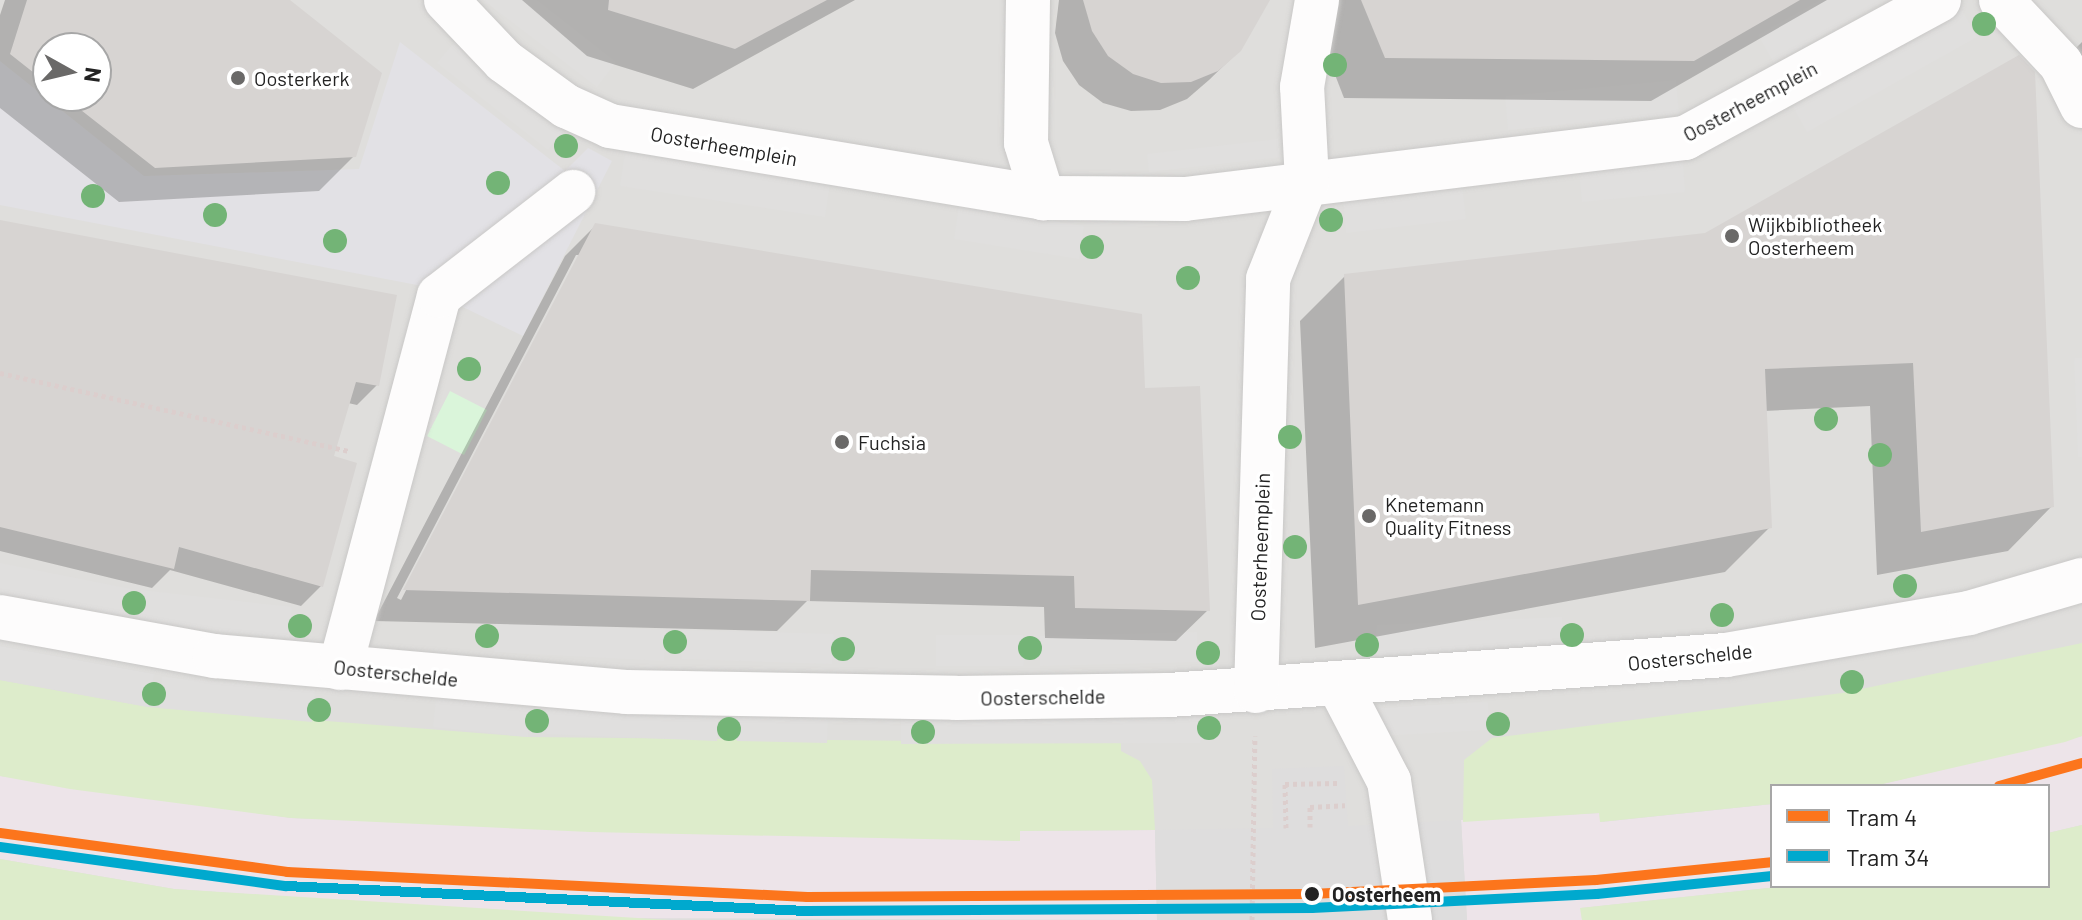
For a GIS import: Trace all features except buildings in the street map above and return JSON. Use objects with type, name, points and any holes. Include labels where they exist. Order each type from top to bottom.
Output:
[{"type":"street","points":[[1028,0],[1026,143],[1043,198]]},
{"type":"street","name":"Oosterheemplein","points":[[1256,691],[1268,279],[1307,181],[1302,87],[1317,0]]},
{"type":"street","name":"Oosterheemplein","points":[[434,1],[504,61],[566,106],[610,126],[1043,198],[1185,199],[1307,181],[1685,138],[1939,0]]},
{"type":"street","points":[[2001,0],[2061,64],[2082,106]]},
{"type":"street","points":[[340,668],[439,296],[573,192]]},
{"type":"street","name":"Oosterschelde","points":[[0,617],[215,656],[340,668],[626,692],[956,698],[1340,687],[1726,655],[1969,613],[2082,580]]},
{"type":"street","points":[[1340,687],[1389,781],[1410,920]]},
{"type":"path","points":[[0,373],[393,461]]},
{"type":"path","points":[[1252,920],[1256,691]]},
{"type":"path","points":[[1286,828],[1285,784],[1345,783]]},
{"type":"path","points":[[1310,807],[1310,827]]},
{"type":"shaded area","points":[[0,0],[2082,0],[2082,920],[0,920]]},
{"type":"shaded area","points":[[483,0],[537,0],[616,62],[597,87]]},
{"type":"shaded area","points":[[1820,0],[1886,0],[1774,63],[1758,35]]},
{"type":"shaded area","points":[[1962,10],[1977,37],[1807,132],[1792,105]]},
{"type":"shaded area","points":[[458,38],[567,124],[548,150],[437,63]]},
{"type":"shaded area","points":[[400,42],[565,171],[588,148],[612,161],[523,336],[417,285],[0,205],[0,61],[32,87],[32,112],[64,112],[144,176],[359,169]]},
{"type":"shaded area","points":[[1676,80],[1679,114],[1508,130],[1505,96]]},
{"type":"shaded area","points":[[1278,139],[1280,157],[1149,172],[1147,154]]},
{"type":"shaded area","points":[[625,152],[830,183],[825,217],[620,186]]},
{"type":"shaded area","points":[[1683,161],[1685,192],[1582,202],[1579,171]]},
{"type":"shaded area","points":[[1462,186],[1466,219],[1346,233],[1343,200]]},
{"type":"shaded area","points":[[959,206],[1084,226],[1079,259],[954,239]]},
{"type":"shaded area","points":[[2074,358],[2082,358],[2082,457],[2078,457]]},
{"type":"shaded area","points":[[0,563],[131,589],[125,621],[0,595]]},
{"type":"shaded area","points":[[141,590],[292,607],[289,639],[137,622]]},
{"type":"shaded area","points":[[1562,617],[1563,648],[1377,656],[1376,625]]},
{"type":"shaded area","points":[[496,621],[666,630],[664,661],[494,652]]},
{"type":"shaded area","points":[[682,630],[834,634],[832,664],[681,659]]},
{"type":"shaded area","points":[[1197,632],[1197,662],[1040,666],[1040,636]]},
{"type":"shaded area","points":[[936,635],[1023,635],[1024,666],[936,666]]},
{"type":"shaded area","points":[[0,646],[154,674],[148,707],[0,680]]},
{"type":"shaded area","points":[[162,677],[315,691],[312,722],[159,708]]},
{"type":"shaded area","points":[[436,697],[530,708],[528,737],[433,727]]},
{"type":"shaded area","points":[[1488,702],[1489,730],[1381,736],[1379,708]]},
{"type":"shaded area","points":[[547,706],[718,713],[717,741],[546,734]]},
{"type":"shaded area","points":[[738,712],[828,713],[827,743],[737,741]]},
{"type":"shaded area","points":[[901,713],[1200,713],[1201,743],[901,744]]},
{"type":"shaded area","points":[[2082,736],[2082,825],[2050,833],[2050,784],[1882,784]]},
{"type":"shaded area","points":[[0,776],[291,818],[1020,841],[1019,831],[1155,830],[1157,920],[587,918],[174,889],[0,859]]},
{"type":"shaded area","points":[[1770,804],[1770,888],[1581,908],[1582,920],[1467,920],[1461,820],[1600,813],[1601,822]]},
{"type":"green space","points":[[450,391],[487,410],[464,455],[427,436]]},
{"type":"green space","points":[[2082,643],[2082,736],[2065,742],[1883,784],[1770,784],[1770,804],[1600,822],[1599,813],[1463,822],[1464,760],[1492,738],[1842,693]]},
{"type":"green space","points":[[0,680],[148,707],[528,737],[1121,743],[1121,751],[1140,761],[1152,780],[1155,830],[1020,831],[1020,841],[590,832],[291,818],[70,789],[0,776]]},
{"type":"green space","points":[[2082,825],[2082,920],[1582,920],[1580,908],[1770,888],[2050,888],[2050,833]]},
{"type":"green space","points":[[0,859],[174,889],[670,920],[0,920]]},
{"type":"pier","points":[[1344,766],[1348,826],[1461,820],[1467,920],[1157,920],[1155,830],[1273,828],[1272,769]]},
{"type":"tram line","name":"4","points":[[2006,784],[2082,763]]},
{"type":"tram line","name":"4","points":[[0,833],[287,872],[807,897],[1311,894],[1596,880],[1770,862]]},
{"type":"tram line","name":"34","points":[[0,847],[286,886],[807,911],[1312,908],[1597,894],[1770,876]]},
{"type":"place","name":"Oosterkerk","points":[[238,78]]},
{"type":"place","name":"Wijkbibliotheek Oosterheem","points":[[1732,236]]},
{"type":"place","name":"Fuchsia","points":[[842,442]]},
{"type":"place","name":"Knetemann Quality Fitness","points":[[1369,516]]},
{"type":"place","name":"Oosterheem","points":[[1312,894]]}]
